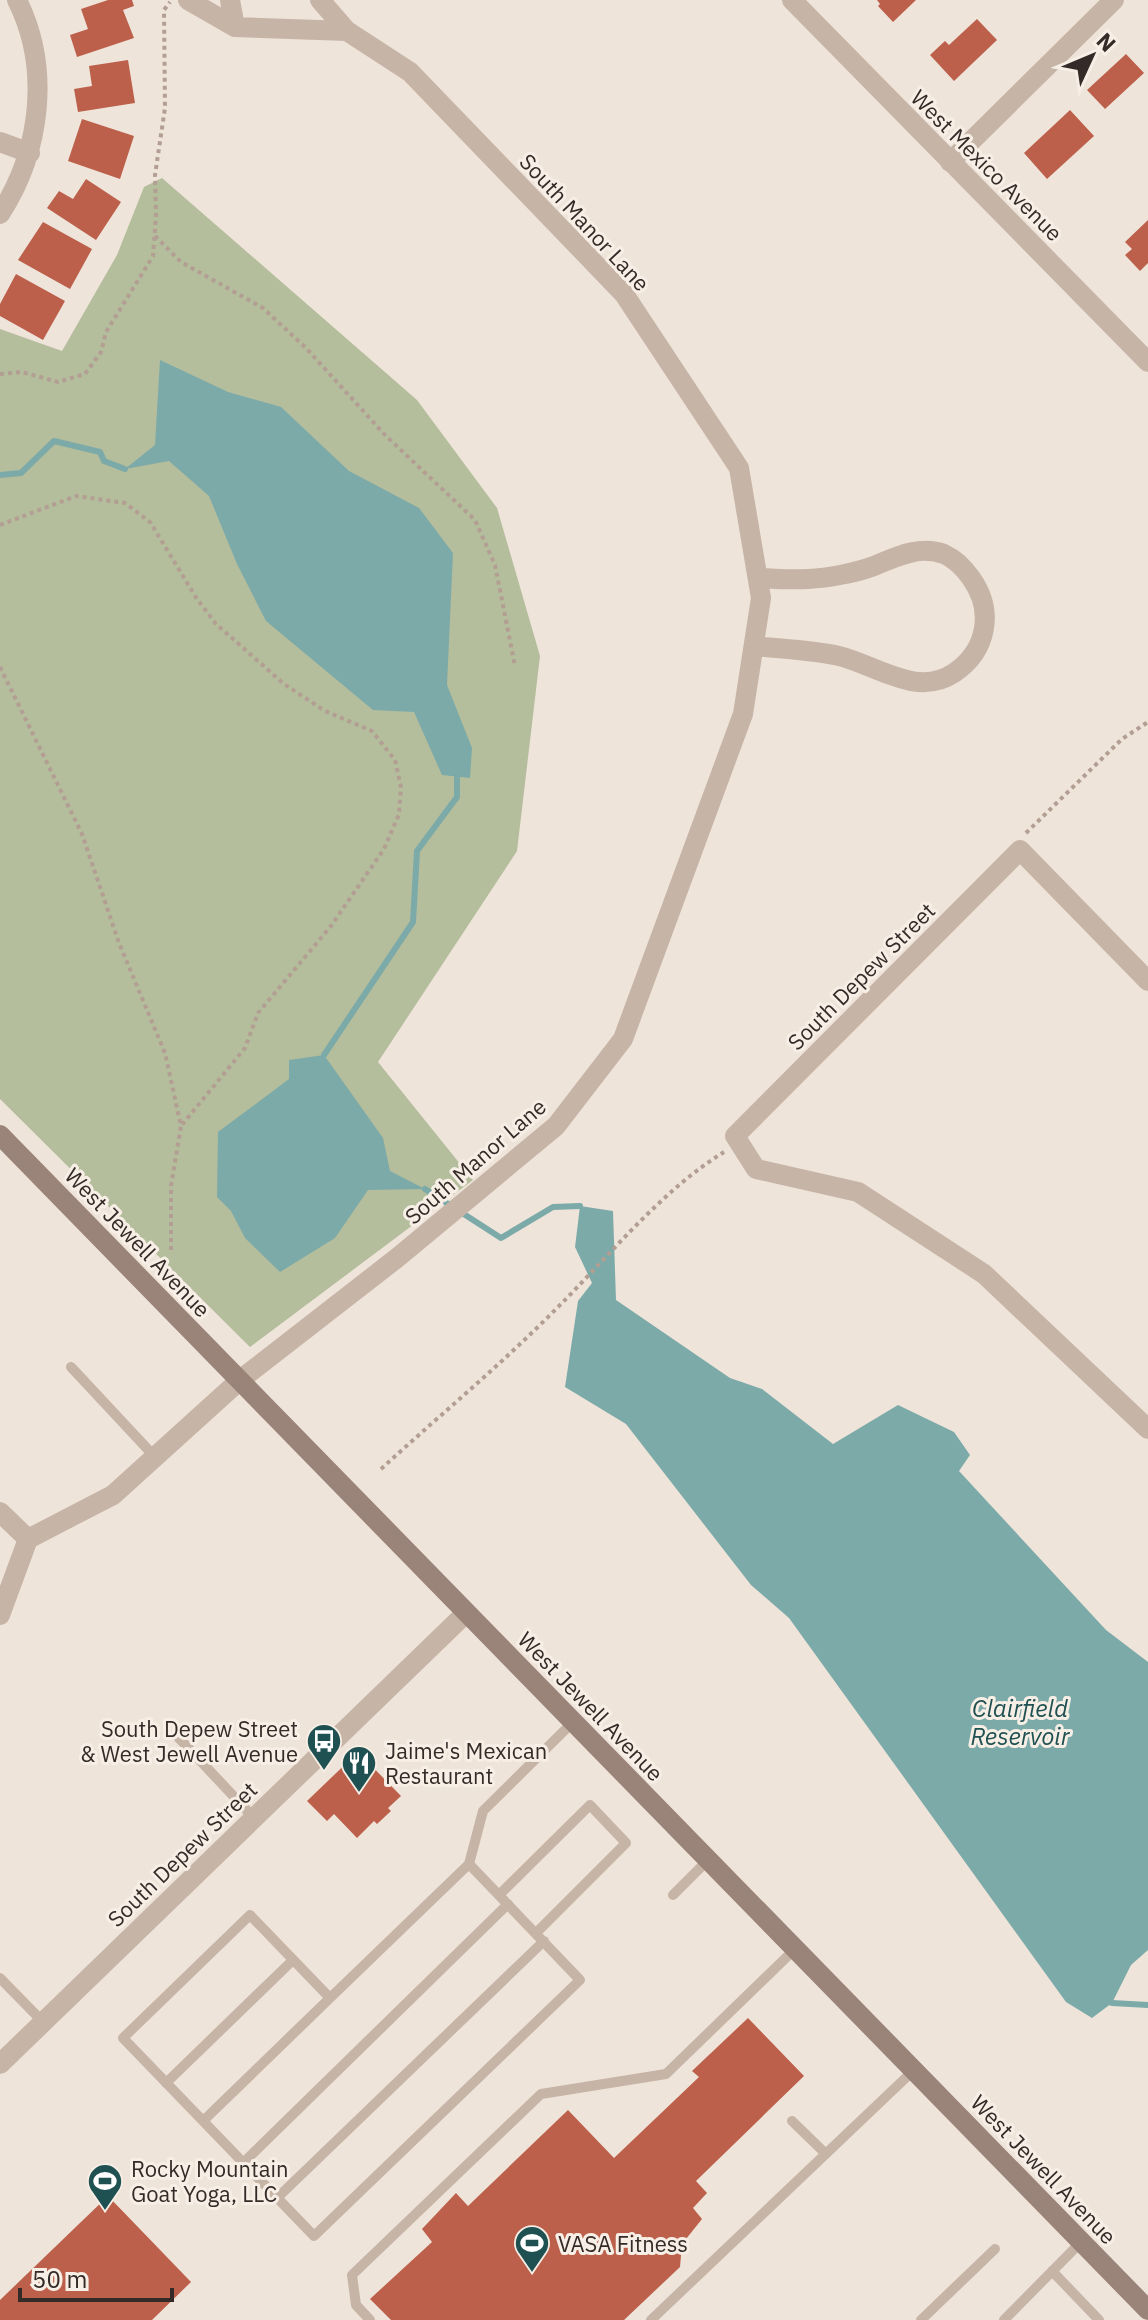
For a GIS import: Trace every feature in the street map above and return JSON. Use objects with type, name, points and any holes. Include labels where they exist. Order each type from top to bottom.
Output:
[{"type":"main road","name":"West Jewell Avenue","points":[[0,1135],[1148,2310]]},
{"type":"street","points":[[0,214],[30,153],[38,105],[36,69],[26,18],[17,0]]},
{"type":"street","points":[[188,0],[235,27],[347,31]]},
{"type":"street","points":[[230,0],[235,27]]},
{"type":"street","name":"South Manor Lane","points":[[28,1539],[113,1495],[240,1380],[413,1245],[556,1126],[623,1039],[743,714],[761,598],[739,468],[624,294],[410,72],[347,31],[320,0]]},
{"type":"street","name":"West Mexico Avenue","points":[[792,0],[950,162],[1144,350]]},
{"type":"street","points":[[950,162],[1114,0]]},
{"type":"street","points":[[0,142],[30,153]]},
{"type":"street","points":[[754,646],[839,656],[908,682],[931,682],[954,673],[976,651],[985,629],[986,606],[974,582],[961,565],[943,554],[920,551],[895,555],[872,567],[809,579],[760,578]]},
{"type":"street","points":[[1020,850],[1148,981]]},
{"type":"street","name":"South Depew Street","points":[[737,1139],[1020,850]]},
{"type":"street","points":[[737,1139],[756,1169],[858,1192],[984,1274],[1148,1429]]},
{"type":"street","points":[[0,1512],[28,1539],[0,1615]]},
{"type":"street","name":"South Depew Street","points":[[0,2064],[466,1613]]},
{"type":"lane","points":[[71,1367],[155,1457]]},
{"type":"lane","points":[[203,2121],[469,1864],[483,1811],[573,1722]]},
{"type":"lane","points":[[178,1737],[254,1818]]},
{"type":"lane","points":[[277,2198],[540,1937],[626,1843],[590,1805],[499,1895]]},
{"type":"lane","points":[[673,1895],[708,1860]]},
{"type":"lane","points":[[330,1998],[250,1915],[123,2038],[314,2236],[580,1980],[469,1864]]},
{"type":"lane","points":[[243,2163],[508,1904]]},
{"type":"lane","points":[[370,2320],[356,2305],[352,2275],[541,2094],[666,2074],[795,1949]]},
{"type":"lane","points":[[166,2083],[293,1960]]},
{"type":"lane","points":[[0,1978],[43,2022]]},
{"type":"lane","points":[[651,2320],[914,2070]]},
{"type":"lane","points":[[792,2121],[826,2154]]},
{"type":"lane","points":[[1004,2320],[1081,2242]]},
{"type":"lane","points":[[921,2320],[995,2249]]},
{"type":"lane","points":[[1052,2271],[1099,2320]]},
{"type":"path","points":[[0,374],[22,372],[58,382],[85,374],[101,352],[106,332],[153,256],[155,175],[165,108],[164,10],[172,0]]},
{"type":"path","points":[[155,236],[181,262],[263,308],[306,348],[385,435],[475,520],[495,565],[515,666]]},
{"type":"path","points":[[0,525],[76,496],[125,503],[150,522],[216,624],[284,684],[325,711],[372,731],[395,760],[401,787],[399,814],[384,849],[331,926],[258,1013],[245,1048],[181,1126]]},
{"type":"path","points":[[0,667],[82,834],[119,943],[165,1053],[181,1126],[171,1186],[171,1251]]},
{"type":"path","points":[[1020,850],[1023,836],[1082,777],[1122,739],[1148,722]]},
{"type":"path","points":[[381,1469],[558,1307],[631,1232],[737,1139]]},
{"type":"green space","points":[[162,178],[417,400],[497,508],[540,656],[517,851],[378,1062],[473,1180],[250,1347],[0,1099],[0,329],[62,351],[117,255],[144,187]]},
{"type":"water","points":[[160,360],[228,392],[281,407],[349,471],[419,508],[453,553],[447,685],[472,748],[470,778],[442,775],[414,712],[373,710],[266,621],[237,564],[209,496],[169,461],[125,469],[155,445]]},
{"type":"water","points":[[324,1055],[383,1138],[390,1171],[425,1189],[368,1190],[335,1238],[280,1272],[245,1238],[231,1211],[217,1197],[218,1132],[289,1079],[289,1060]]},
{"type":"water","name":"Clairfield Reservoir","points":[[580,1206],[613,1211],[616,1300],[730,1378],[762,1389],[833,1444],[898,1405],[954,1432],[970,1455],[959,1471],[1106,1630],[1148,1662],[1148,1950],[1131,1965],[1112,2003],[1092,2018],[1066,2002],[789,1618],[751,1585],[626,1424],[565,1387],[578,1301],[592,1283],[575,1247]]},
{"type":"building","points":[[108,0],[132,0],[134,6],[123,10],[134,38],[77,57],[70,35],[88,29],[81,9]]},
{"type":"building","points":[[877,0],[916,0],[893,22],[878,6]]},
{"type":"building","points":[[977,19],[997,40],[954,81],[930,55],[945,41],[949,45]]},
{"type":"building","points":[[1126,54],[1144,73],[1105,109],[1087,90]]},
{"type":"building","points":[[128,60],[135,103],[78,112],[74,89],[92,86],[89,66]]},
{"type":"building","points":[[1070,110],[1094,136],[1047,179],[1024,153]]},
{"type":"building","points":[[82,119],[134,136],[120,179],[68,161]]},
{"type":"building","points":[[86,179],[121,202],[96,240],[47,208],[59,191],[73,199]]},
{"type":"building","points":[[1148,220],[1148,263],[1140,271],[1125,255],[1132,249],[1125,242]]},
{"type":"building","points":[[43,222],[92,249],[70,289],[18,260]]},
{"type":"building","points":[[16,274],[65,301],[43,340],[0,316],[0,304]]},
{"type":"building","points":[[358,1752],[401,1796],[388,1808],[391,1811],[377,1824],[374,1821],[357,1838],[334,1814],[327,1821],[307,1801]]},
{"type":"building","points":[[748,2018],[804,2076],[696,2181],[707,2193],[693,2208],[702,2219],[682,2244],[680,2267],[624,2320],[391,2320],[370,2299],[432,2242],[422,2229],[456,2193],[468,2206],[568,2110],[614,2158],[699,2077],[692,2071]]},
{"type":"building","points":[[108,2196],[191,2282],[152,2320],[0,2320],[0,2300]]},
{"type":"waterway","points":[[0,475],[21,473],[54,441],[100,452],[104,461],[125,469]]},
{"type":"waterway","points":[[324,1055],[413,922],[417,851],[457,797],[457,774]]},
{"type":"waterway","points":[[425,1189],[501,1238],[553,1207],[580,1206]]},
{"type":"waterway","points":[[1112,2003],[1148,2005]]},
{"type":"place","name":"South Depew Street & West Jewell Avenue","points":[[324,1772]]},
{"type":"place","name":"Jaime's Mexican Restaurant","points":[[359,1794]]},
{"type":"place","name":"Rocky Mountain Goat Yoga, LLC","points":[[105,2212]]},
{"type":"place","name":"VASA Fitness","points":[[532,2274]]}]
